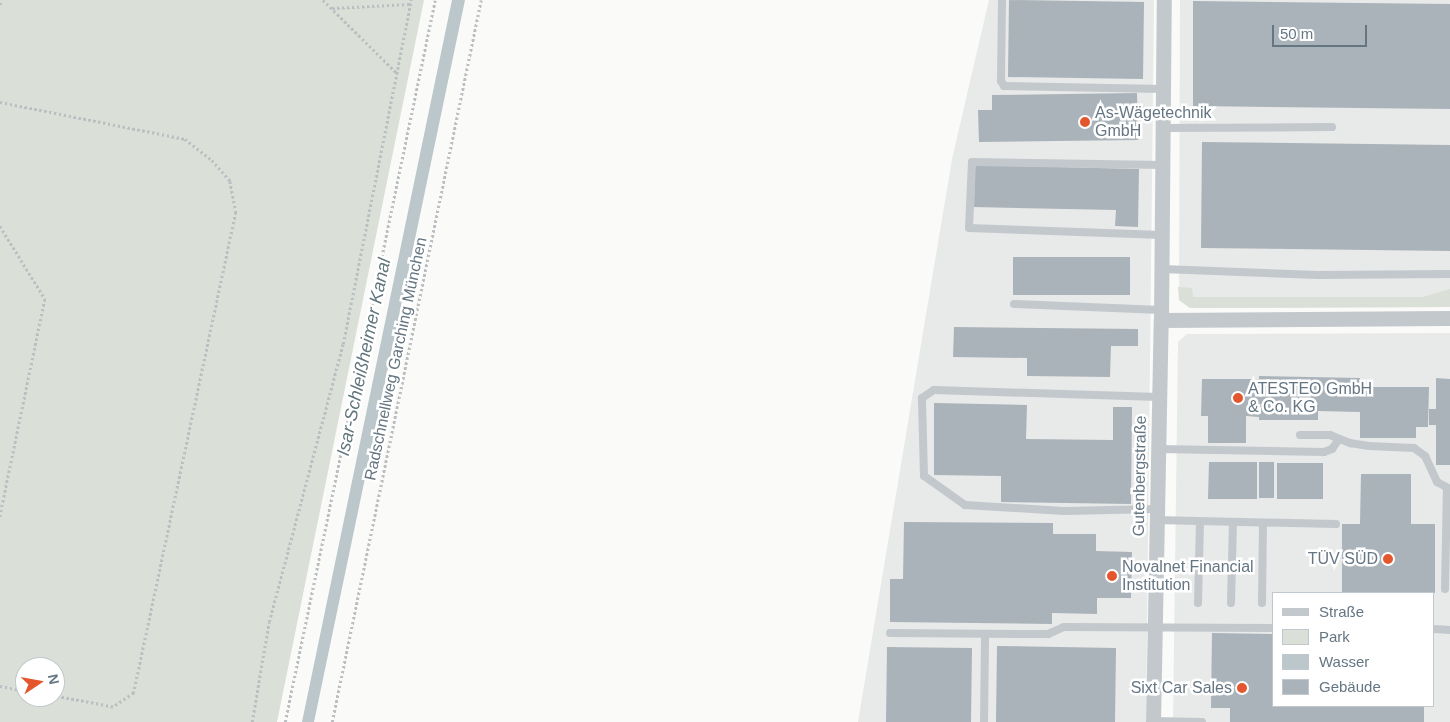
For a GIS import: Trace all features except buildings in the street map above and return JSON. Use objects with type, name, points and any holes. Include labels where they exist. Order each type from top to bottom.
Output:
[{"type":"street","name":"Gutenbergstraße","points":[[1153,722],[1162,269],[1164,0]]},
{"type":"street","points":[[1161,315],[1450,318]]},
{"type":"lane","points":[[1002,0],[1001,81],[1004,86],[1010,89],[1163,89]]},
{"type":"lane","points":[[1163,128],[1332,127]]},
{"type":"lane","points":[[1162,165],[972,162],[969,228],[1162,235]]},
{"type":"lane","points":[[1162,269],[1318,275],[1450,274]]},
{"type":"lane","points":[[1014,304],[1161,315]]},
{"type":"lane","points":[[1159,397],[934,390],[922,398],[924,476],[965,505],[1157,515],[1200,522],[1336,524]]},
{"type":"lane","points":[[1300,435],[1330,435],[1369,446],[1414,448],[1425,456],[1438,482],[1448,489],[1445,589]]},
{"type":"lane","points":[[1158,449],[1324,452],[1332,450],[1339,439]]},
{"type":"lane","points":[[1198,603],[1200,522]]},
{"type":"lane","points":[[1231,603],[1233,522]]},
{"type":"lane","points":[[1262,603],[1263,523]]},
{"type":"lane","points":[[890,633],[1048,634],[1064,628],[1272,628]]},
{"type":"lane","points":[[1435,629],[1450,630]]},
{"type":"lane","points":[[984,722],[985,634]]},
{"type":"lane","points":[[1153,722],[1202,722]]},
{"type":"path","points":[[0,5],[1,0]]},
{"type":"path","points":[[323,0],[397,73]]},
{"type":"path","points":[[252,722],[269,622],[343,344],[411,0]]},
{"type":"path","points":[[285,722],[435,0]]},
{"type":"path","name":"Radschnellweg Garching München","points":[[332,722],[481,0]]},
{"type":"path","points":[[331,8],[410,4]]},
{"type":"path","points":[[0,102],[185,139],[212,160],[230,181],[236,212],[134,693],[113,707],[65,698]]},
{"type":"path","points":[[0,226],[45,299],[0,517]]},
{"type":"path","points":[[0,686],[15,688]]},
{"type":"shaded area","points":[[989,0],[1154,0],[1146,722],[858,722],[952,159]]},
{"type":"shaded area","points":[[1180,0],[1450,0],[1450,307],[1190,308],[1179,300]]},
{"type":"shaded area","points":[[1450,333],[1450,722],[1173,722],[1178,342],[1187,334]]},
{"type":"green space","points":[[0,0],[424,0],[277,722],[0,722]]},
{"type":"green space","points":[[1178,287],[1192,288],[1193,297],[1423,297],[1450,289],[1450,307],[1190,308],[1179,300]]},
{"type":"water","points":[[452,0],[465,0],[314,722],[302,722]]},
{"type":"place","name":"As-Wägetechnik GmbH","points":[[1085,122]]},
{"type":"place","name":"ATESTEO GmbH & Co. KG","points":[[1238,398]]},
{"type":"place","name":"TÜV SÜD","points":[[1388,559]]},
{"type":"place","name":"Novalnet Financial Institution","points":[[1112,576]]},
{"type":"place","name":"Sixt Car Sales","points":[[1242,688]]},
{"type":"water label","name":"Isar-Schleißheimer Kanal","points":[[364,357]]}]
